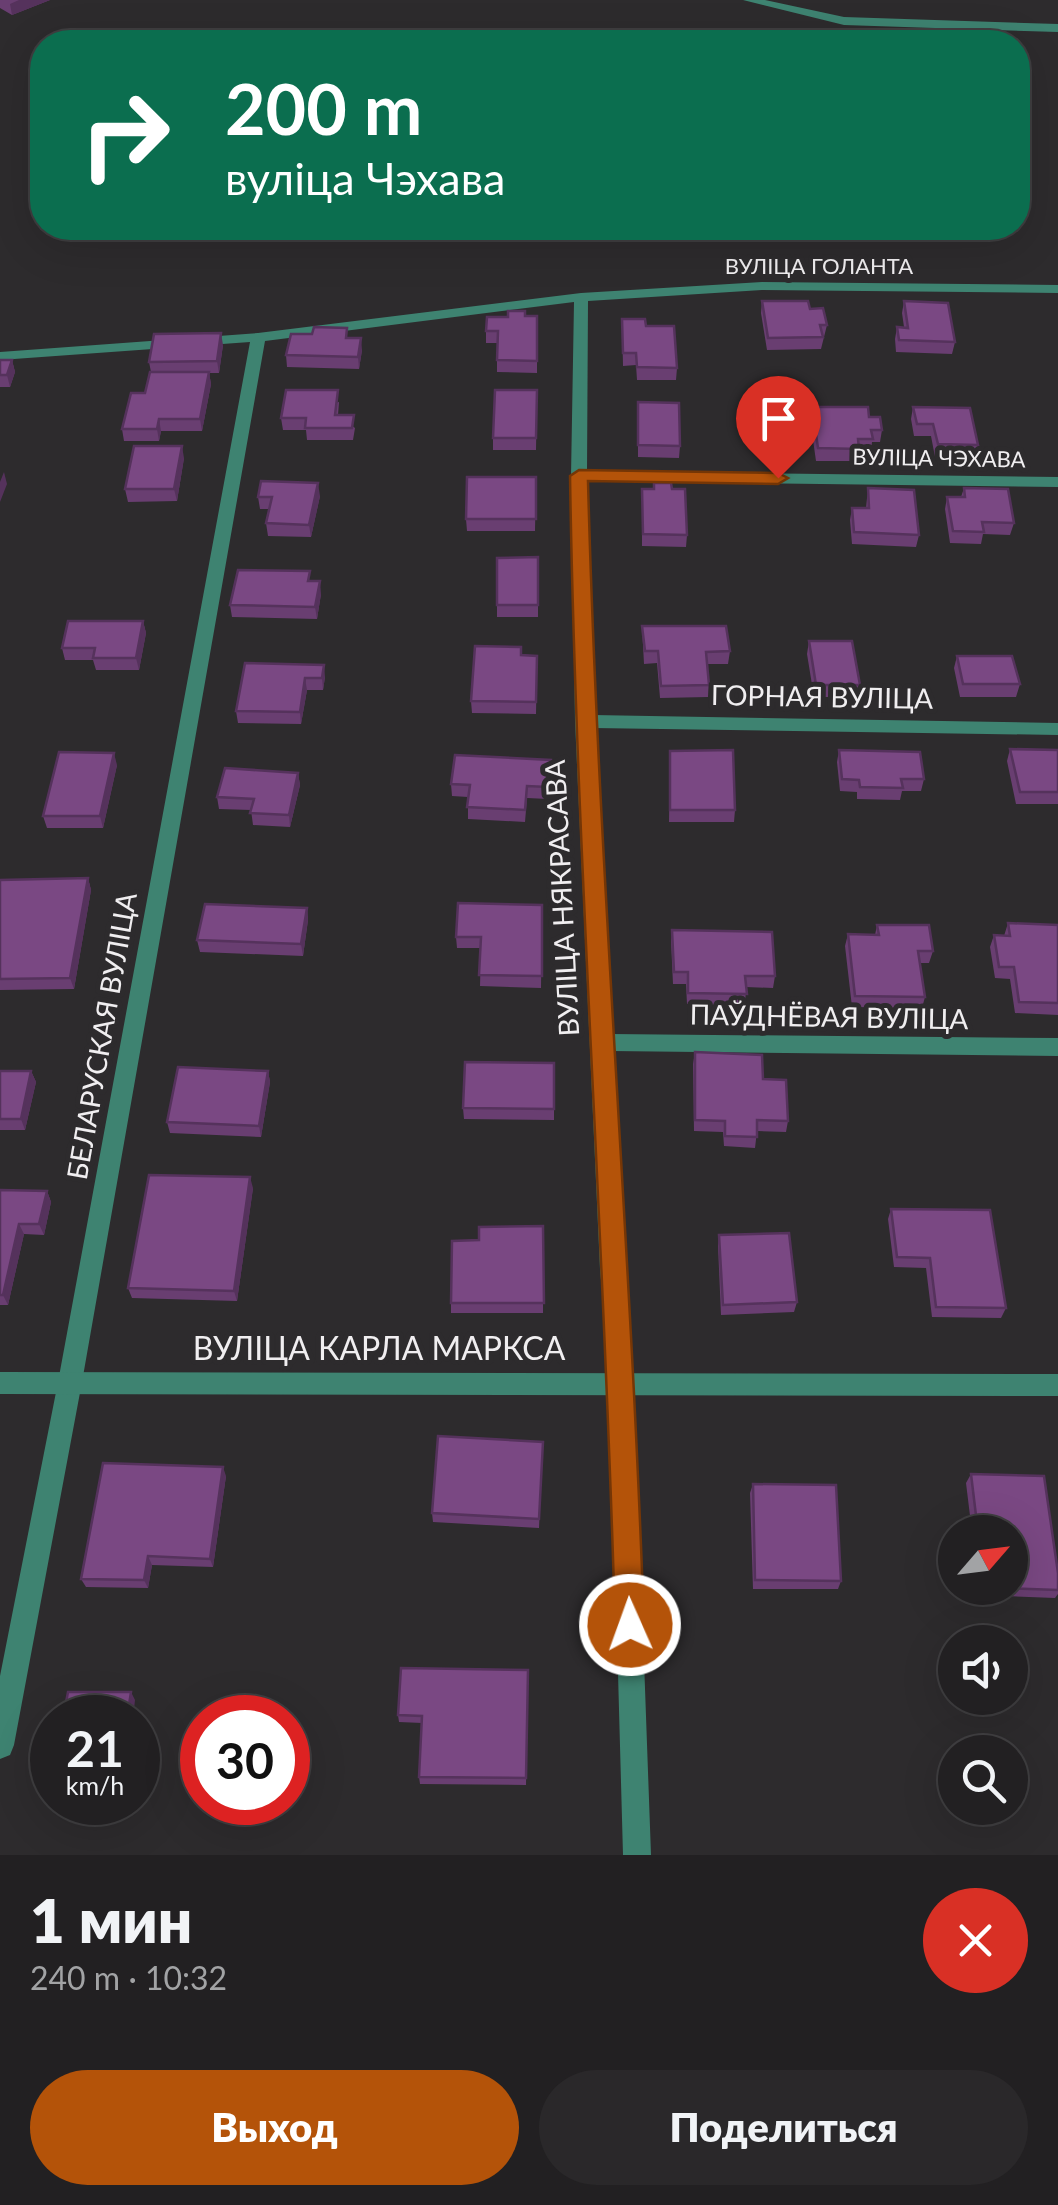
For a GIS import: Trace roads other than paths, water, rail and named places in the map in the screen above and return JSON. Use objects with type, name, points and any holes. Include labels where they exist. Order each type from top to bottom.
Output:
[{"type":"street","points":[[749,0],[844,22],[1058,28]]},
{"type":"street","name":"ВУЛІЦА ГОЛАНТА","points":[[0,356],[258,337],[581,297],[762,286],[1058,289]]},
{"type":"street","name":"ВУЛІЦА НЯКРАСАВА","points":[[581,297],[579,476],[584,721],[599,1042],[622,1382],[637,1855]]},
{"type":"street","name":"БЕЛАРУСКАЯ ВУЛІЦА","points":[[0,1745],[70,1382],[258,337]]},
{"type":"street","name":"ВУЛІЦА ЧЭХАВА","points":[[579,476],[1058,482]]},
{"type":"street","name":"ГОРНАЯ ВУЛІЦА","points":[[584,721],[1058,729]]},
{"type":"street","name":"ПАЎДНЁВАЯ ВУЛІЦА","points":[[599,1042],[1058,1047]]},
{"type":"street","name":"ВУЛІЦА КАРЛА МАРКСА","points":[[0,1383],[1058,1386]]}]
